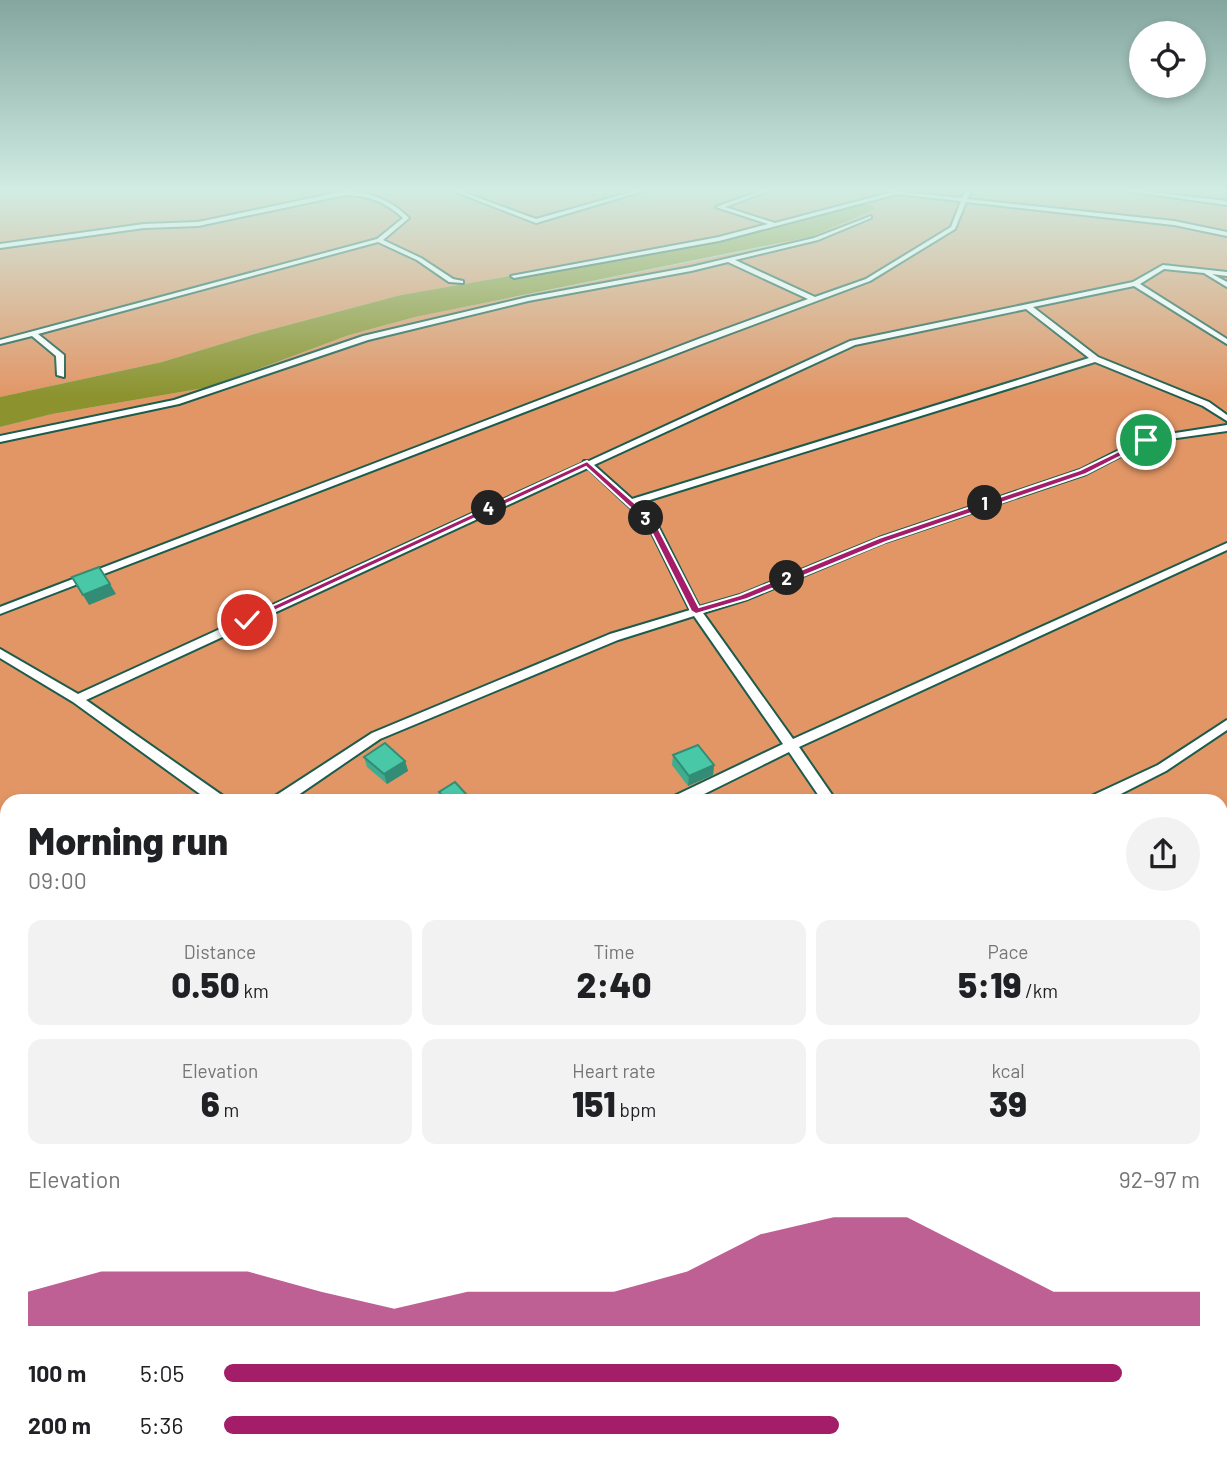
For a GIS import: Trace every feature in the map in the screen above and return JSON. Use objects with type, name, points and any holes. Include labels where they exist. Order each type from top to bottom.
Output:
[{"type":"lane","points":[[0,342],[307,260]]},
{"type":"lane","points":[[418,260],[451,281],[461,282]]},
{"type":"lane","points":[[514,276],[605,260]]},
{"type":"lane","points":[[0,439],[176,402],[379,335],[528,299],[729,260],[815,300]]},
{"type":"lane","points":[[0,611],[691,345],[868,280],[901,260]]},
{"type":"lane","points":[[77,699],[853,343],[1135,284],[1163,267],[1227,274]]},
{"type":"lane","points":[[1204,272],[1227,285]]},
{"type":"lane","points":[[1135,284],[1227,342]]},
{"type":"lane","points":[[1029,307],[1095,359],[1206,404],[1227,419]]},
{"type":"lane","points":[[34,334],[60,355],[61,375]]},
{"type":"lane","points":[[630,503],[1095,359]]},
{"type":"lane","points":[[289,794],[389,730],[614,636],[744,597],[918,527],[1083,472],[1146,440],[1227,428]]},
{"type":"lane","points":[[587,463],[651,522],[696,611],[825,794]]},
{"type":"lane","points":[[692,794],[791,745],[1227,546]]},
{"type":"lane","points":[[0,653],[77,699],[210,794]]},
{"type":"lane","points":[[1108,794],[1162,768],[1227,723]]},
{"type":"shaded area","points":[[0,260],[606,260],[401,295],[162,362],[0,397]]},
{"type":"shaded area","points":[[606,260],[697,260],[415,317],[349,335],[210,387],[52,414],[0,427],[0,397],[162,362],[401,295]]},
{"type":"shaded area","points":[[702,260],[1227,260],[1227,794],[0,794],[0,427],[52,414],[210,387],[349,335],[415,317]]},
{"type":"building","points":[[99,567],[110,584],[83,595],[72,577]]},
{"type":"building","points":[[385,743],[405,761],[384,774],[364,757]]},
{"type":"building","points":[[698,745],[714,765],[689,776],[673,755]]},
{"type":"building","points":[[455,782],[466,794],[441,794],[439,792]]},
{"type":"route","points":[[247,620],[587,463],[651,522],[696,611],[744,597],[882,540],[1083,472],[1146,440]]}]
